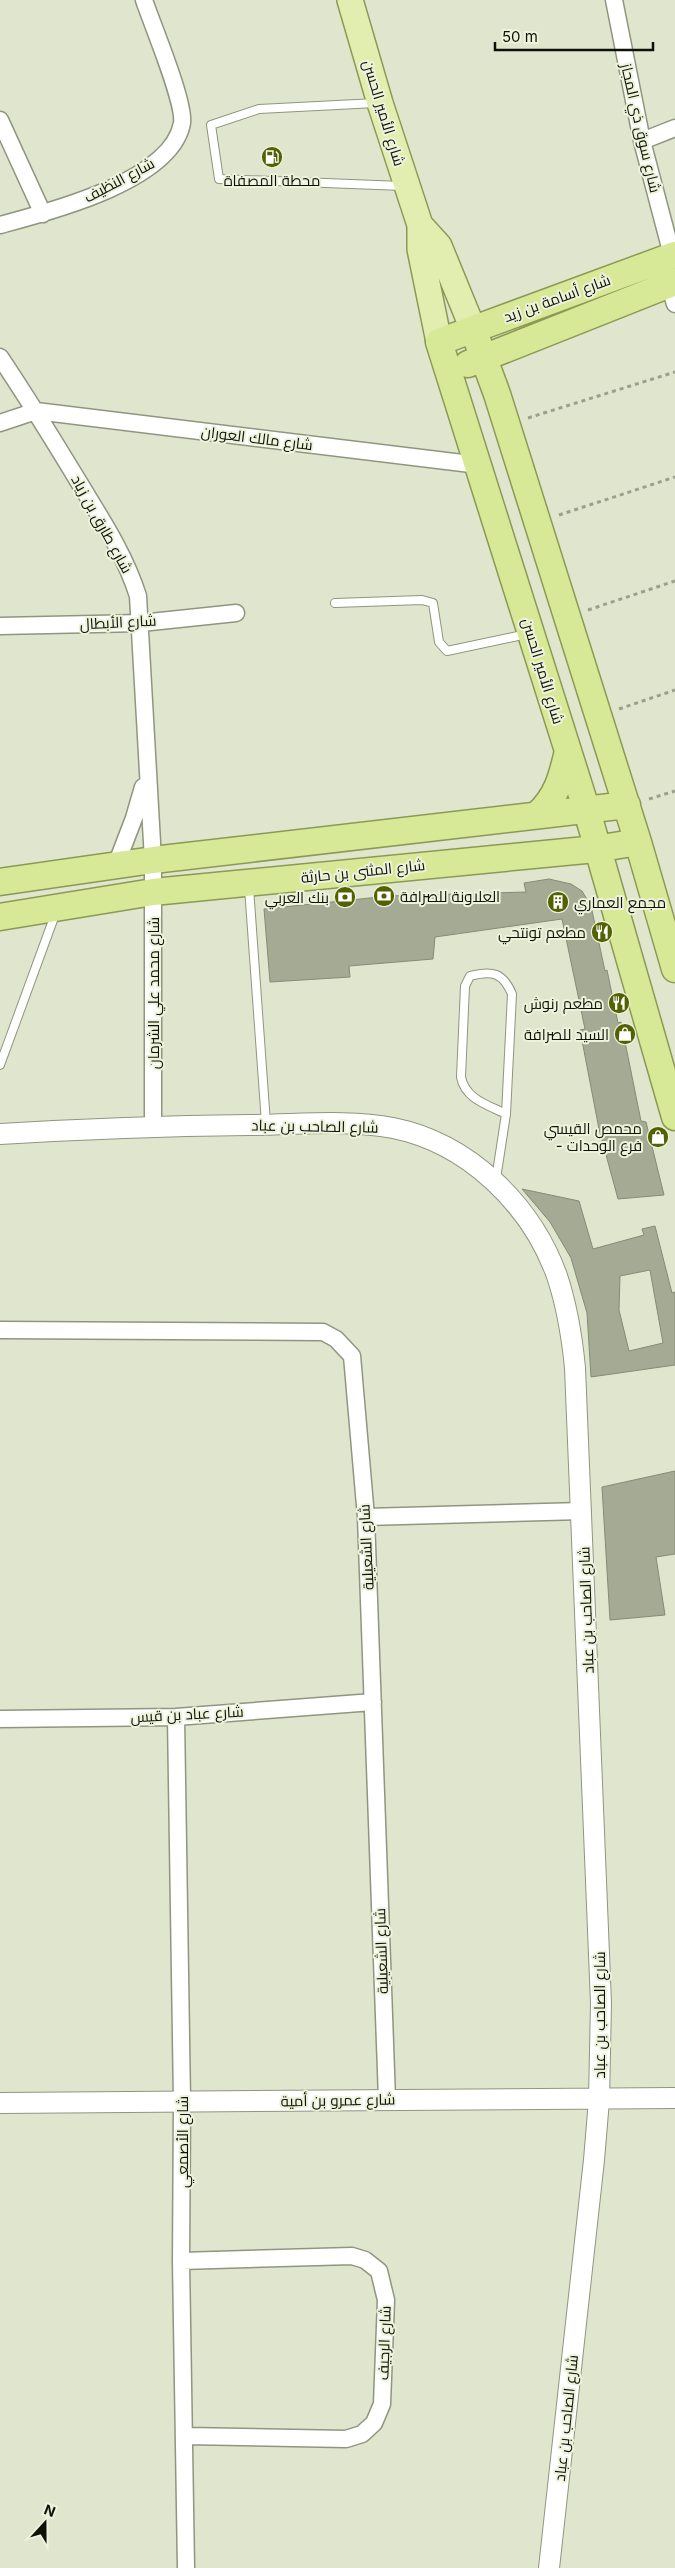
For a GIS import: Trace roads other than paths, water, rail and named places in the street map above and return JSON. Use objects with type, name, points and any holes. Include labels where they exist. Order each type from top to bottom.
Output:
[{"type":"highway","name":"شارع أسامة بن زيد","points":[[440,342],[674,255]]},
{"type":"highway","name":"شارع أسامة بن زيد","points":[[449,372],[520,341],[673,290]]},
{"type":"highway","name":"شارع الأمير الحسن","points":[[473,329],[497,394],[538,522],[627,806],[675,969]]},
{"type":"highway","points":[[497,394],[497,370],[503,356],[520,341]]},
{"type":"highway","name":"شارع الأمير الحسن","points":[[440,342],[587,811],[596,849],[612,893],[675,1117]]},
{"type":"highway","points":[[537,815],[549,804],[556,793],[568,751]]},
{"type":"highway","points":[[0,882],[153,860],[627,806]]},
{"type":"highway","name":"شارع المثنى بن حارثة","points":[[2,921],[57,908],[153,892],[596,849],[638,842]]},
{"type":"highway","points":[[545,853],[572,860],[600,880],[612,893]]},
{"type":"main road","name":"شارع الأمير الحسن","points":[[350,0],[380,103],[420,225],[420,249],[440,342]]},
{"type":"main road","name":"شارع الأمير الحسن","points":[[420,225],[439,246],[473,329]]},
{"type":"street","name":"شارع النظيف","points":[[0,225],[43,214],[113,188],[158,161],[173,146],[182,122],[179,100],[144,0]]},
{"type":"street","name":"شارع سوق ذي المجاز","points":[[614,0],[642,141],[674,255]]},
{"type":"street","points":[[0,120],[43,214]]},
{"type":"street","points":[[642,141],[675,128]]},
{"type":"street","name":"شارع طارق بن زياد","points":[[0,357],[36,411],[128,566],[138,596],[153,860]]},
{"type":"street","points":[[0,423],[36,411]]},
{"type":"street","name":"شارع مالك العوران","points":[[36,411],[479,465]]},
{"type":"street","name":"شارع الأبطال","points":[[0,626],[141,623],[236,613]]},
{"type":"street","name":"شارع طارق بن زياد","points":[[116,865],[134,818],[147,770]]},
{"type":"street","name":"شارع محمد علي الشرمان","points":[[153,860],[153,1126]]},
{"type":"street","name":"شارع الصاحب بن عباد","points":[[0,1134],[153,1126],[266,1125],[368,1125],[415,1133],[437,1141],[458,1152],[495,1184],[525,1217],[538,1236],[557,1276],[565,1306],[575,1368],[601,2003],[599,2100],[593,2170],[549,2568]]},
{"type":"street","name":"شارع الشعيلية","points":[[0,1330],[323,1332],[336,1339],[352,1356],[366,1517],[387,2099]]},
{"type":"street","points":[[366,1517],[582,1510]]},
{"type":"street","name":"شارع عباد بن قيس","points":[[0,1719],[176,1717],[373,1702]]},
{"type":"street","name":"شارع الأصمعي","points":[[176,1717],[182,2101],[181,2262],[186,2436],[186,2568]]},
{"type":"street","name":"شارع عمرو بن أمية","points":[[0,2103],[675,2098]]},
{"type":"street","name":"شارع الرجيف","points":[[181,2262],[352,2256],[365,2260],[379,2271],[386,2300],[382,2404],[374,2423],[362,2434],[346,2439],[186,2436]]},
{"type":"lane","points":[[380,103],[259,109],[211,125],[219,179],[407,186]]},
{"type":"lane","points":[[335,603],[422,600],[433,603],[439,642],[447,651],[531,633]]},
{"type":"lane","points":[[249,882],[266,1125]]},
{"type":"lane","points":[[0,1065],[57,908]]},
{"type":"lane","points":[[495,1184],[506,1114],[512,994],[506,980],[496,974],[482,973],[470,976],[465,986],[461,1078],[463,1089],[470,1096],[506,1114]]},
{"type":"place","name":"محطة المصفاة","points":[[272,157]]},
{"type":"place","name":"العلاونة للصرافة","points":[[384,896]]},
{"type":"place","name":"بنك العربي","points":[[345,897]]},
{"type":"place","name":"مجمع العماري","points":[[558,902]]},
{"type":"place","name":"مطعم تونتحي","points":[[602,932]]},
{"type":"place","name":"مطعم رنوش","points":[[619,1003]]},
{"type":"place","name":"السيد للصرافة","points":[[625,1034]]},
{"type":"place","name":"محمص القيسي - فرع الوحدات","points":[[658,1137]]}]
